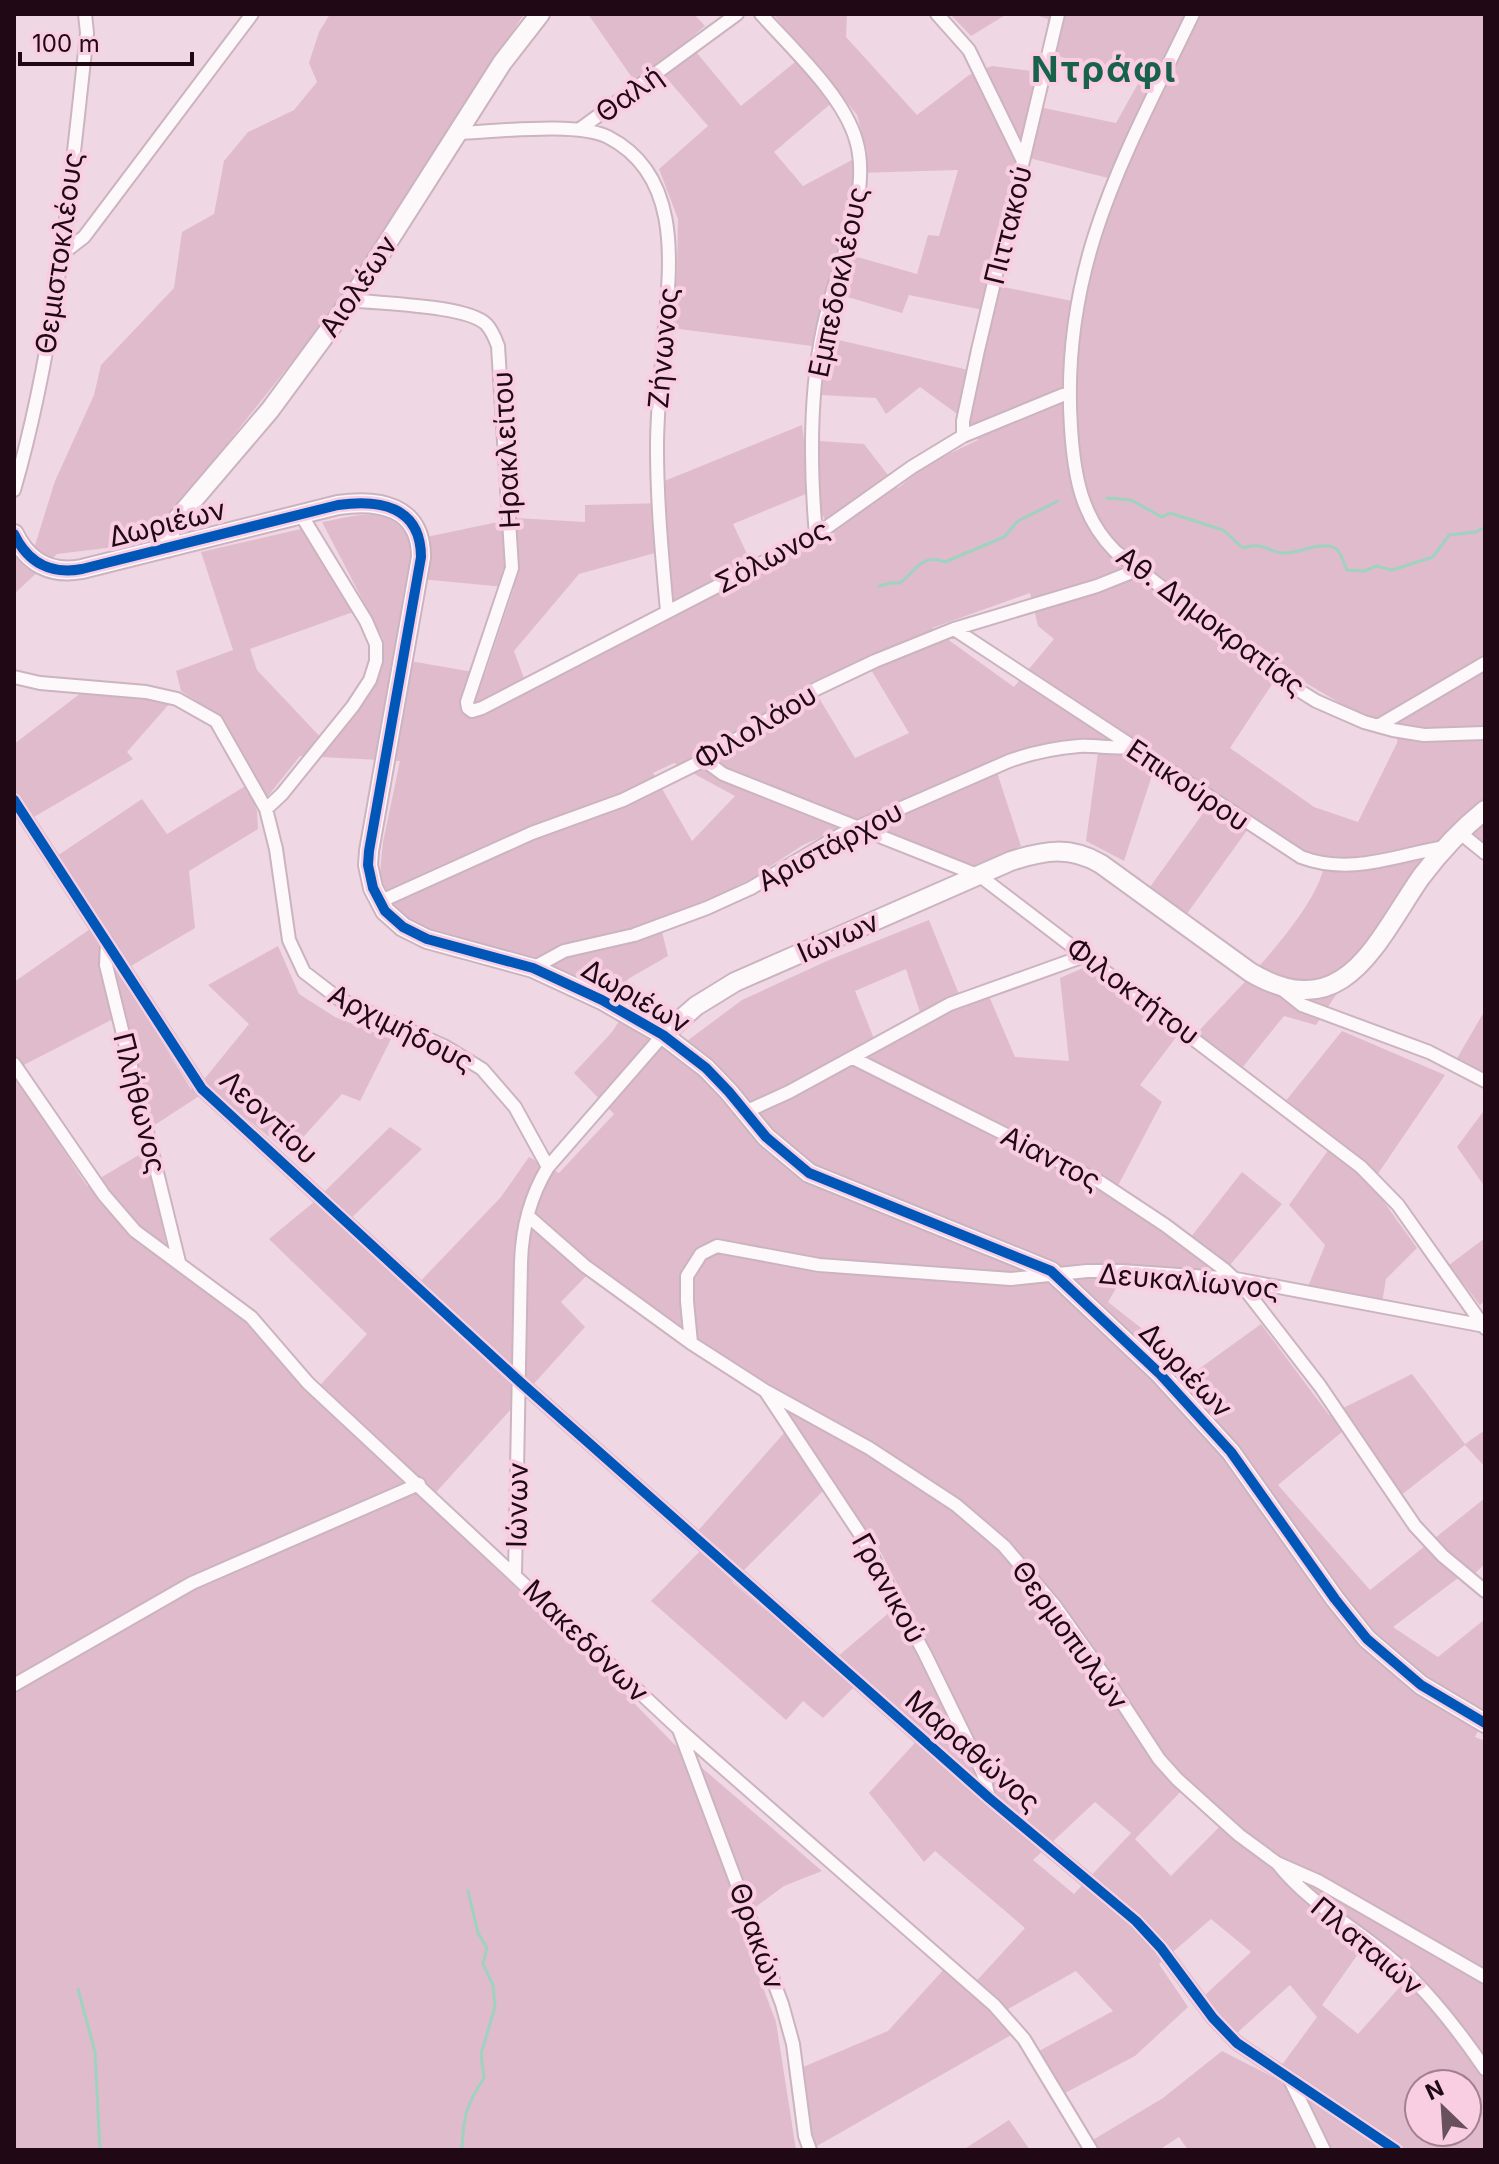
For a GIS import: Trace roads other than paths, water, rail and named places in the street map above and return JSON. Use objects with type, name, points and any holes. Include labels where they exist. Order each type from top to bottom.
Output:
[{"type":"street","name":"Θεμιστοκλέους","points":[[14,490],[63,253],[87,33],[85,14]]},
{"type":"street","points":[[63,253],[84,237],[252,14]]},
{"type":"street","name":"Αιολέων","points":[[167,548],[168,536],[178,518],[270,410],[351,300],[502,63],[540,14]]},
{"type":"street","name":"Θαλή","points":[[457,133],[580,129],[737,14]]},
{"type":"street","name":"Εμπεδοκλέους","points":[[761,14],[846,117],[856,138],[861,160],[858,197],[823,330],[813,403],[816,535]]},
{"type":"street","points":[[937,14],[969,50],[1023,161]]},
{"type":"street","name":"Πιττακού","points":[[963,436],[963,421],[975,363],[1058,14]]},
{"type":"street","name":"Αθ. Δημοκρατίας","points":[[1193,14],[1123,160],[1094,235],[1072,328],[1070,392],[1073,452],[1082,500],[1100,534],[1137,570],[1290,686],[1334,709],[1378,726],[1424,735],[1485,733]]},
{"type":"street","name":"Ζήνωνος","points":[[580,129],[608,137],[636,158],[653,182],[668,223],[670,265],[657,446],[658,509],[667,611]]},
{"type":"street","name":"Ηρακλείτου","points":[[351,300],[467,313],[484,323],[498,346],[512,568],[467,702],[469,710]]},
{"type":"street","name":"Σόλωνος","points":[[469,710],[482,708],[816,535],[912,467],[963,436],[1070,392]]},
{"type":"street","name":"Δωριέων","points":[[14,534],[23,550],[37,562],[63,572],[352,503],[383,504],[405,518],[416,533],[421,549],[420,568],[369,851],[369,877],[379,902],[394,921],[414,934],[533,968],[602,1000],[663,1035],[714,1075],[775,1146],[816,1176],[1030,1260],[1057,1276],[1169,1383],[1231,1452],[1335,1599],[1375,1647],[1421,1685],[1485,1723]]},
{"type":"street","points":[[266,809],[282,794],[353,706],[370,680],[376,661],[376,644],[371,629],[300,513]]},
{"type":"street","name":"Φιλολάου","points":[[379,902],[532,833],[623,800],[704,760],[816,689],[954,629],[1097,586],[1137,570]]},
{"type":"street","name":"Επικούρου","points":[[954,629],[1279,845],[1311,861],[1354,866],[1445,847]]},
{"type":"street","points":[[1378,726],[1485,663]]},
{"type":"street","name":"Αρχιμήδους","points":[[14,677],[40,683],[146,692],[177,699],[216,721],[266,809],[276,849],[289,940],[304,972],[339,999],[446,1047],[482,1069],[510,1099],[548,1167]]},
{"type":"street","name":"Αριστάρχου","points":[[533,968],[564,951],[652,929],[718,903],[751,888],[858,827],[1021,756],[1080,746],[1130,747]]},
{"type":"street","name":"Φιλοκτήτου","points":[[704,760],[723,774],[980,876],[1087,955],[1371,1176],[1398,1205],[1485,1327]]},
{"type":"street","name":"Λεοντίου","points":[[14,800],[202,1089],[519,1381]]},
{"type":"street","points":[[1282,989],[1318,988],[1353,973],[1445,847],[1485,810]]},
{"type":"street","points":[[1459,832],[1485,853]]},
{"type":"street","name":"Ιώνων","points":[[515,1574],[521,1262],[528,1216],[537,1186],[548,1167],[663,1035],[696,1006],[735,982],[1011,861],[1041,852],[1067,850],[1101,864],[1250,972],[1282,989]]},
{"type":"street","name":"Πλήθωνος","points":[[107,942],[106,965],[179,1262]]},
{"type":"street","points":[[745,1112],[853,1058],[950,1004],[1087,955]]},
{"type":"street","points":[[1282,989],[1296,1002],[1429,1052],[1485,1081]]},
{"type":"street","name":"Aiαντος","points":[[853,1058],[1100,1182],[1165,1225],[1236,1279]]},
{"type":"street","name":"Μακεδόνων","points":[[14,1064],[121,1217],[135,1231],[251,1317],[308,1383],[679,1729],[994,2005],[1024,2039],[1091,2150]]},
{"type":"street","name":"Θερμοπυλών","points":[[528,1216],[585,1266],[691,1343],[764,1390],[881,1456],[956,1505],[1004,1546],[1055,1606],[1159,1759],[1239,1835],[1277,1863],[1318,1881],[1485,1977]]},
{"type":"street","name":"Δευκαλίωνος","points":[[691,1343],[687,1276],[701,1254],[717,1246],[819,1265],[1011,1279],[1087,1271],[1121,1271],[1236,1279],[1485,1327]]},
{"type":"street","points":[[1236,1279],[1341,1415],[1396,1502],[1415,1526],[1443,1556],[1485,1591]]},
{"type":"street","name":"Μαραθώνος","points":[[519,1381],[989,1798],[1146,1931],[1224,2030],[1247,2051],[1396,2150]]},
{"type":"street","name":"Γρανικού","points":[[764,1390],[862,1537],[983,1773],[989,1798]]},
{"type":"street","points":[[14,1685],[192,1583],[419,1484]]},
{"type":"street","name":"Θρακών","points":[[679,1729],[782,2004],[793,2044],[805,2136],[810,2150]]},
{"type":"street","name":"Πλαταιών","points":[[1277,1863],[1306,1895],[1389,1956],[1450,2019],[1485,2069]]},
{"type":"street","points":[[1290,2079],[1324,2150]]},
{"type":"waterway","points":[[1107,498],[1131,500],[1162,517],[1170,513],[1223,530],[1243,548],[1256,546],[1285,553],[1329,546],[1341,555],[1347,570],[1364,571],[1376,566],[1392,570],[1433,557],[1449,535],[1476,532],[1485,527]]},
{"type":"waterway","points":[[879,586],[900,583],[924,562],[945,562],[1004,537],[1018,521],[1058,501]]},
{"type":"waterway","points":[[462,2150],[467,2112],[484,2078],[481,2054],[495,2007],[493,1985],[483,1964],[487,1948],[478,1933],[468,1891]]},
{"type":"waterway","points":[[78,1989],[95,2052],[100,2150]]},
{"type":"district","name":"Ντράφι","points":[[1104,69]]}]
